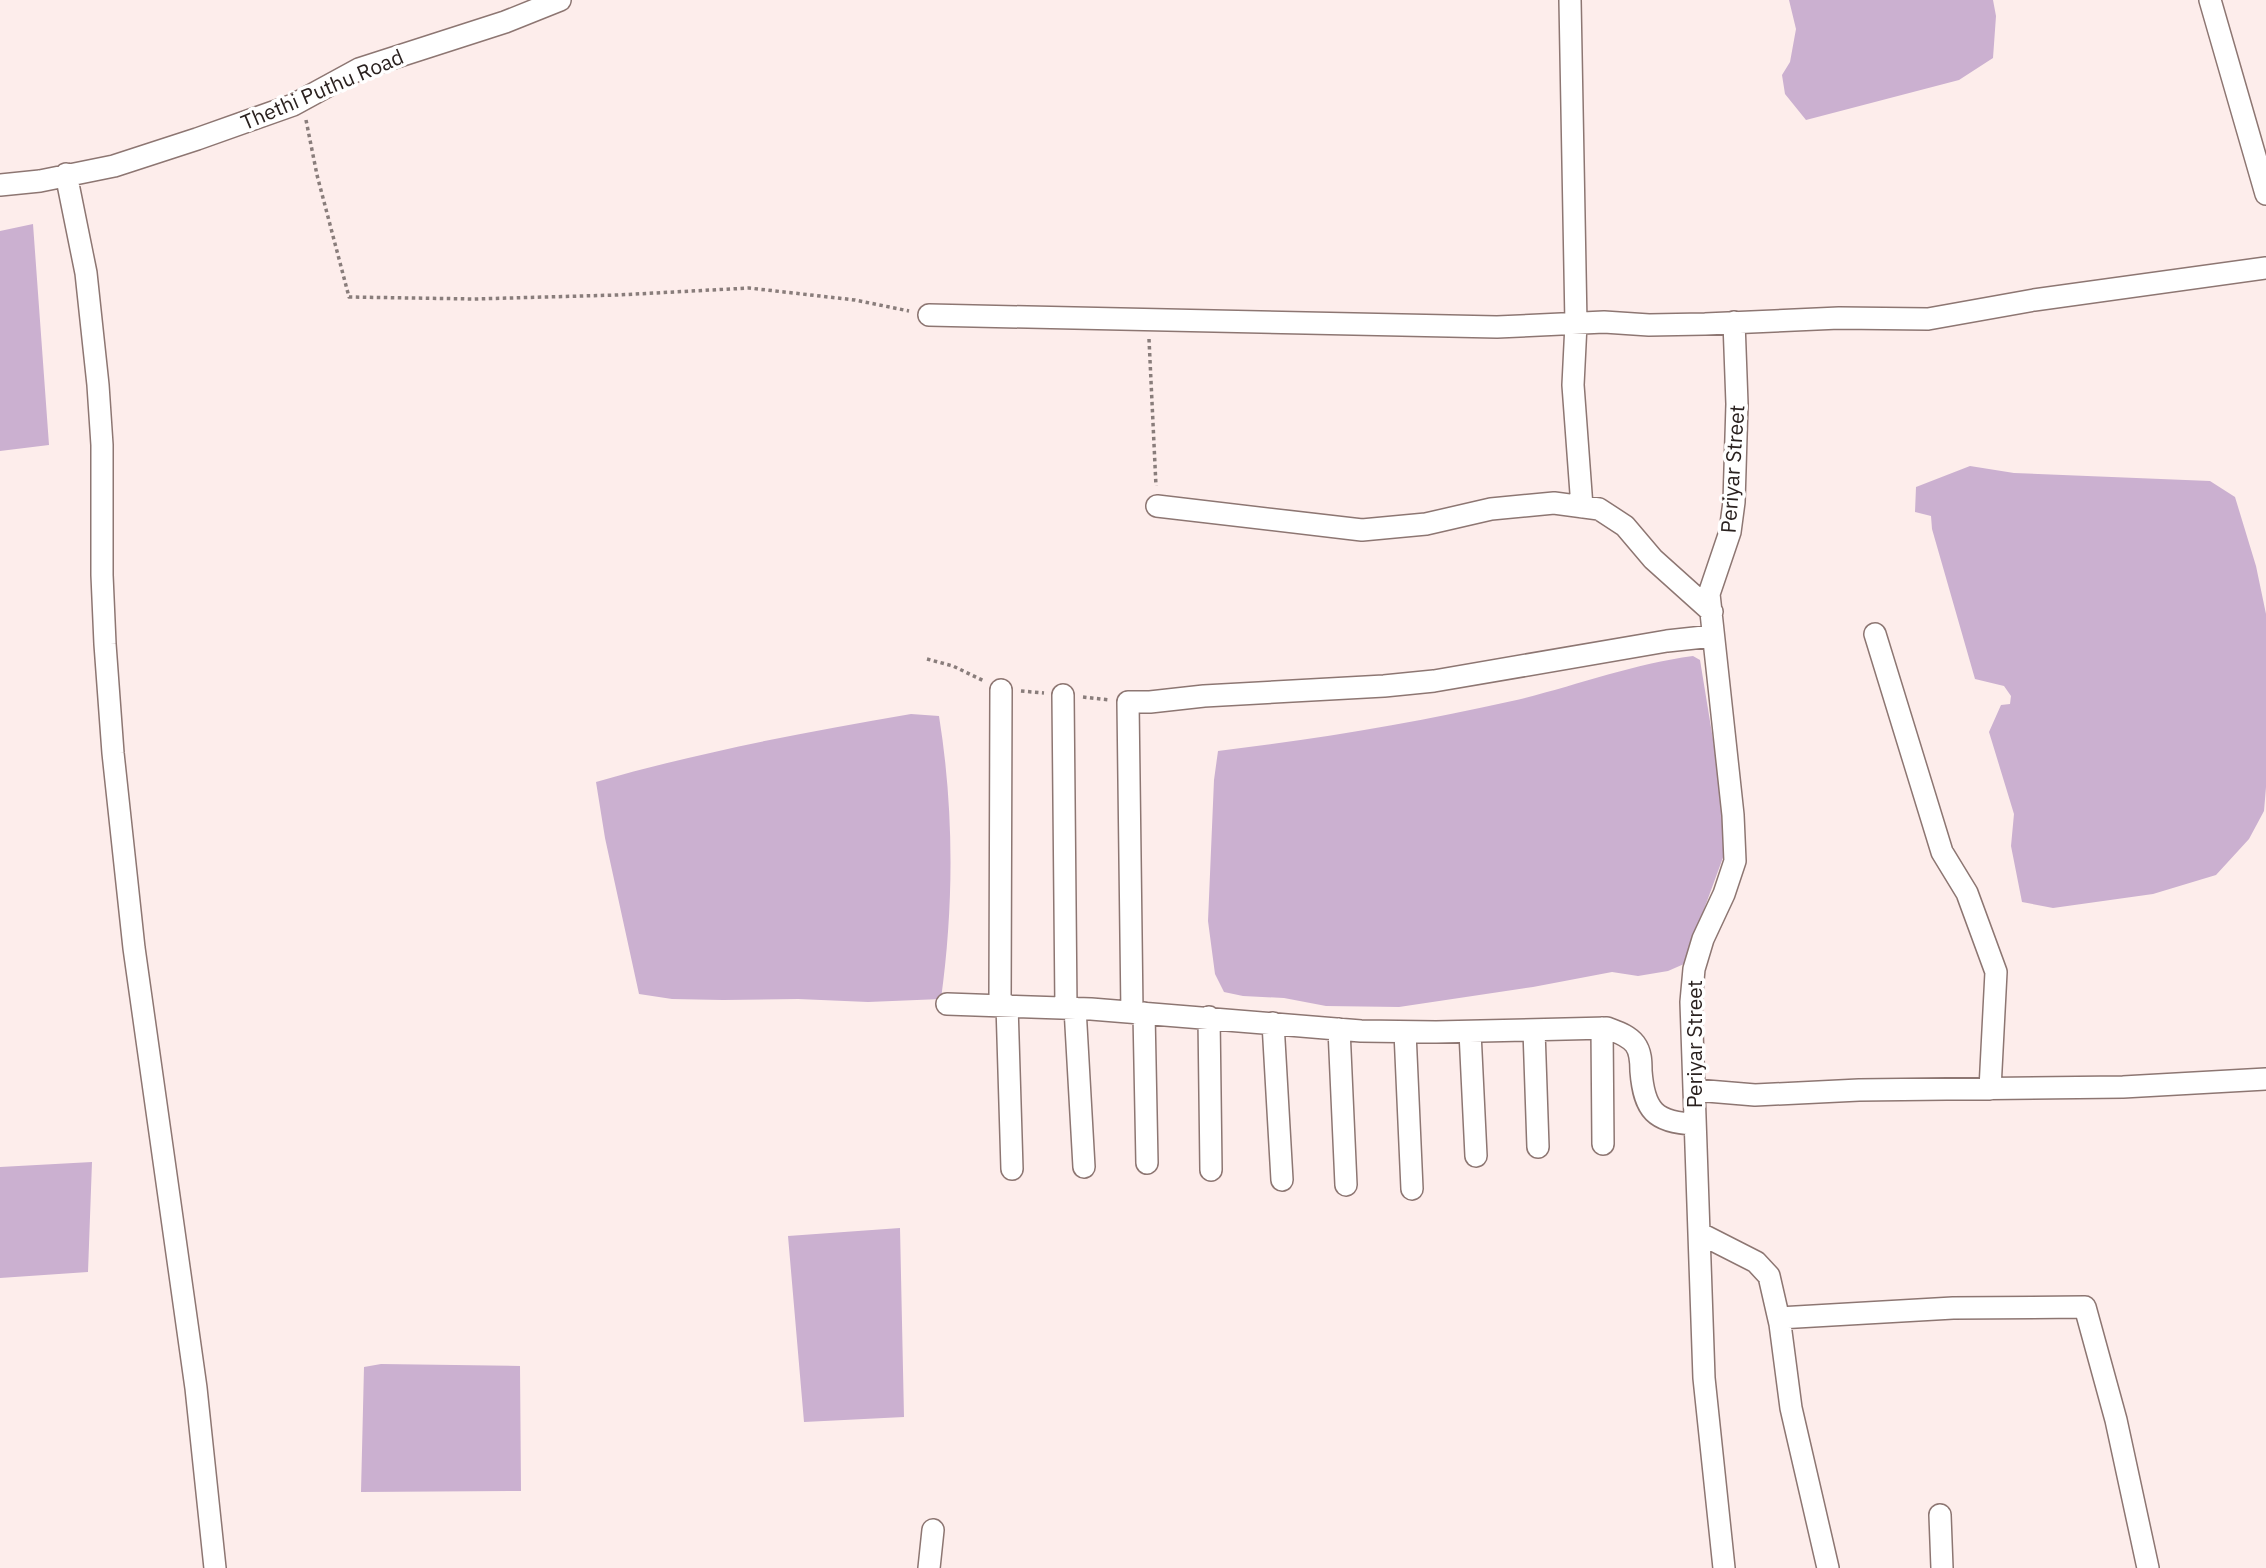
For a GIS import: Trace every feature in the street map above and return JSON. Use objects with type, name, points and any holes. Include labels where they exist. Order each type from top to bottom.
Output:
[{"type":"street","name":"Thethi Puthu Road","points":[[0,185],[40,181],[114,166],[197,139],[302,100],[359,69],[505,22],[560,0]]},
{"type":"street","points":[[1570,0],[1576,324],[1573,385],[1582,507]]},
{"type":"street","points":[[2210,0],[2266,194]]},
{"type":"street","points":[[66,174],[86,273],[98,385],[102,445],[105,644],[128,895],[196,1388],[215,1568]]},
{"type":"street","points":[[929,315],[1497,327],[1839,317],[1928,318],[2034,300],[2266,268]]},
{"type":"street","name":"Periyar Street","points":[[1724,1568],[1704,1378],[1691,1003],[1694,969],[1703,939],[1724,894],[1735,860],[1733,816],[1709,594],[1730,533],[1734,502],[1737,404],[1734,322]]},
{"type":"street","points":[[1157,506],[1362,530],[1426,524],[1491,509],[1554,503],[1599,509],[1625,526],[1653,559],[1712,612]]},
{"type":"street","points":[[1875,634],[1942,852],[1967,893],[1996,972],[1990,1089]]},
{"type":"street","points":[[1147,1163],[1138,1012],[1128,702],[1434,681],[1667,641],[1713,636]]},
{"type":"street","points":[[1001,690],[1003,1005],[1012,1169]]},
{"type":"street","points":[[1063,695],[1070,1008],[1084,1167]]},
{"type":"street","points":[[947,1004],[1138,1012],[1405,1032],[1602,1028],[1622,1033],[1635,1044],[1640,1055],[1645,1094],[1655,1114],[1669,1122],[1695,1124]]},
{"type":"street","points":[[1209,1017],[1211,1170]]},
{"type":"street","points":[[1273,1023],[1282,1181]]},
{"type":"street","points":[[1602,1028],[1603,1144]]},
{"type":"street","points":[[1339,1029],[1346,1185]]},
{"type":"street","points":[[1535,1030],[1538,1147]]},
{"type":"street","points":[[1470,1031],[1476,1156]]},
{"type":"street","points":[[1405,1032],[1412,1189]]},
{"type":"street","points":[[1695,1090],[1755,1095],[2123,1087],[2266,1079]]},
{"type":"street","points":[[1701,1234],[1756,1262],[1769,1276],[1779,1318],[1791,1408],[1828,1568]]},
{"type":"street","points":[[1779,1318],[1953,1308],[2085,1307],[2116,1420],[2148,1568]]},
{"type":"street","points":[[1940,1515],[1942,1568]]},
{"type":"street","points":[[929,1568],[933,1530]]},
{"type":"path","points":[[302,100],[317,174],[349,297],[474,299],[749,288],[855,300],[929,315]]},
{"type":"path","points":[[1148,320],[1157,506]]},
{"type":"path","points":[[928,659],[953,666],[1001,690],[1128,702]]},
{"type":"shaded area","points":[[1789,0],[1993,0],[1996,16],[1993,58],[1959,80],[1806,120],[1785,94],[1782,75],[1790,62],[1796,29]]},
{"type":"shaded area","points":[[33,224],[49,445],[0,451],[0,231]]},
{"type":"shaded area","points":[[1970,466],[2014,473],[2210,481],[2235,497],[2256,566],[2266,614],[2266,787],[2264,811],[2249,839],[2216,875],[2153,894],[2053,908],[2022,902],[2011,846],[2014,814],[1989,732],[2001,705],[2010,704],[2011,696],[2004,686],[1975,679],[1932,529],[1931,516],[1915,512],[1916,487]]},
{"type":"shaded area","points":[[1693,656],[1700,660],[1716,758],[1725,852],[1684,964],[1668,971],[1638,976],[1612,972],[1399,1007],[1326,1006],[1284,998],[1224,992],[1215,974],[1208,921],[1214,780],[1218,751],[1329,736],[1439,716],[1512,701],[1647,664]]},
{"type":"shaded area","points":[[911,714],[939,716],[944,751],[950,822],[950,893],[941,999],[868,1002],[723,1000],[672,999],[639,994],[605,838],[596,782],[674,761]]},
{"type":"shaded area","points":[[92,1162],[88,1272],[0,1278],[0,1167]]},
{"type":"shaded area","points":[[900,1228],[904,1417],[804,1422],[788,1236]]},
{"type":"shaded area","points":[[381,1364],[520,1366],[521,1491],[361,1492],[364,1367]]}]
